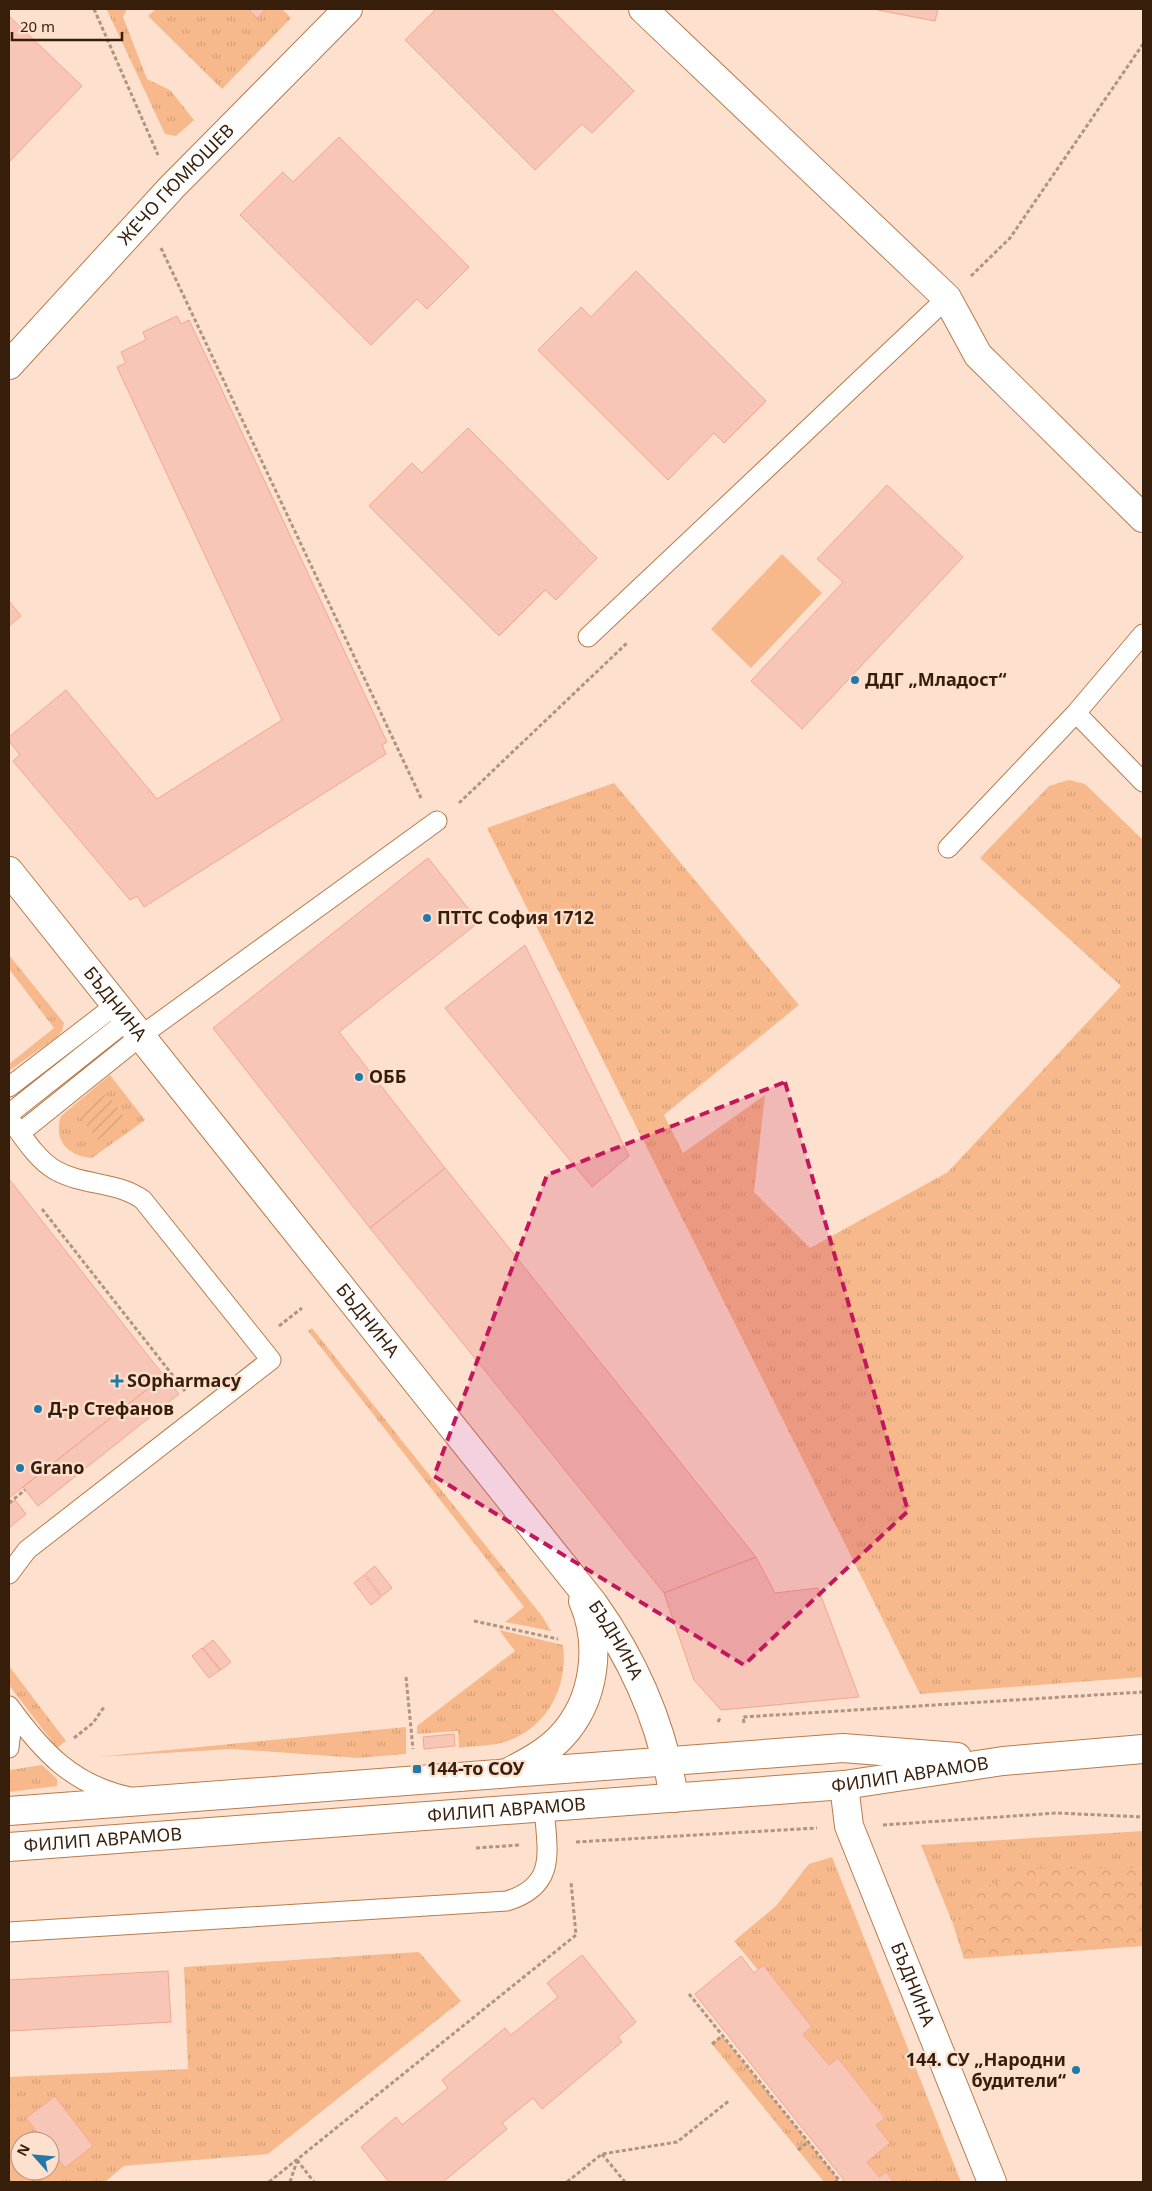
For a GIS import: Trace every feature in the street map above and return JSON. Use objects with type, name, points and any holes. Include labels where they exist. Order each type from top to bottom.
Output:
[{"type":"street","name":"ЖЕЧО ГЮМЮШЕВ","points":[[9,365],[172,187],[348,9]]},
{"type":"street","points":[[644,9],[947,298],[978,355],[1143,518]]},
{"type":"street","name":"БЪДНИНА","points":[[9,871],[568,1570],[615,1634],[632,1666],[652,1713],[668,1761],[674,1798]]},
{"type":"street","points":[[507,1772],[534,1759],[561,1738],[574,1720],[590,1684],[594,1645],[592,1628],[587,1611],[568,1570]]},
{"type":"street","name":"ФИЛИП АВРАМОВ","points":[[9,1811],[844,1748],[1003,1761]]},
{"type":"street","name":"ФИЛИП АВРАМОВ","points":[[9,1847],[844,1785],[1003,1761],[1143,1749]]},
{"type":"street","name":"БЪДНИНА","points":[[844,1785],[849,1826],[992,2182]]},
{"type":"lane","points":[[588,637],[947,298]]},
{"type":"lane","points":[[948,848],[1076,713],[1143,634]]},
{"type":"lane","points":[[1076,713],[1143,782]]},
{"type":"lane","points":[[9,1087],[129,1019],[437,821]]},
{"type":"lane","points":[[9,1114],[129,1019]]},
{"type":"lane","points":[[9,1574],[27,1550],[271,1360],[143,1200],[116,1186],[67,1176],[56,1171],[45,1163],[14,1125],[129,1019]]},
{"type":"lane","points":[[9,1556],[27,1550]]},
{"type":"lane","points":[[9,1706],[36,1742],[64,1768],[109,1791],[151,1800]]},
{"type":"lane","points":[[9,1715],[11,1730],[9,1748]]},
{"type":"lane","points":[[9,1932],[507,1901],[533,1890],[542,1878],[546,1864],[544,1807]]},
{"type":"path","points":[[94,9],[172,187]]},
{"type":"path","points":[[947,298],[1010,238],[1143,44]]},
{"type":"path","points":[[161,247],[424,805]]},
{"type":"path","points":[[42,1209],[190,1396]]},
{"type":"path","points":[[274,1330],[302,1308]]},
{"type":"path","points":[[166,1378],[172,1374]]},
{"type":"path","points":[[9,1503],[25,1490]]},
{"type":"path","points":[[474,1621],[564,1640]]},
{"type":"path","points":[[406,1677],[414,1757]]},
{"type":"path","points":[[743,1717],[1143,1692]]},
{"type":"path","points":[[73,1739],[92,1723],[104,1707]]},
{"type":"path","points":[[718,1722],[720,1716]]},
{"type":"path","points":[[895,1824],[1057,1813],[1143,1817]]},
{"type":"path","points":[[567,1842],[816,1828]]},
{"type":"path","points":[[269,2182],[576,1935],[571,1879]]},
{"type":"path","points":[[689,1994],[838,2180],[835,2182]]},
{"type":"path","points":[[712,2044],[722,2036]]},
{"type":"path","points":[[567,2182],[602,2154],[677,2142],[730,2100]]},
{"type":"path","points":[[798,2150],[808,2142]]},
{"type":"path","points":[[602,2154],[625,2182]]},
{"type":"path","points":[[290,2182],[297,2160]]},
{"type":"path","points":[[297,2160],[314,2182]]},
{"type":"highlighted area","points":[[785,1082],[908,1511],[744,1665],[434,1476],[547,1175]]},
{"type":"green space","points":[[108,9],[127,9],[123,17],[147,79],[170,90],[194,120],[176,136],[165,134]]},
{"type":"green space","points":[[156,9],[248,9],[257,18],[266,9],[282,9],[291,18],[222,89],[148,16]]},
{"type":"green space","points":[[782,554],[822,593],[751,668],[711,629]]},
{"type":"green space","points":[[1069,780],[1085,784],[1143,840],[1143,1677],[920,1694],[487,828],[614,783],[799,1005],[664,1115],[683,1153],[765,1095],[754,1192],[810,1248],[948,1172],[1121,986],[980,858],[1049,786]]},
{"type":"green space","points":[[9,955],[64,1023],[62,1031],[57,1037],[9,1071],[9,1064],[54,1028],[9,969]]},
{"type":"green space","points":[[110,1075],[145,1120],[92,1158],[83,1157],[64,1146],[59,1133],[61,1116]]},
{"type":"green space","points":[[106,1094],[126,1119],[98,1140],[78,1115]]},
{"type":"green space","points":[[312,1328],[542,1616],[551,1631],[505,1622],[524,1607],[308,1331]]},
{"type":"green space","points":[[499,1630],[563,1645],[564,1661],[558,1692],[542,1718],[517,1737],[491,1745],[459,1748],[458,1731],[417,1734],[417,1726],[515,1651]]},
{"type":"green space","points":[[9,1666],[66,1741],[57,1748],[9,1685]]},
{"type":"green space","points":[[406,1727],[406,1754],[358,1758],[232,1749],[97,1757]]},
{"type":"green space","points":[[42,1765],[57,1779],[57,1786],[9,1792],[10,1770]]},
{"type":"green space","points":[[1143,1831],[1143,1869],[1133,1868],[982,1888],[953,1924],[921,1845]]},
{"type":"green space","points":[[832,1857],[961,2182],[894,2182],[886,2172],[879,2177],[867,2162],[890,2143],[876,2125],[885,2117],[838,2058],[829,2065],[803,2034],[812,2027],[764,1966],[758,1970],[734,1941],[776,1906],[809,1864]]},
{"type":"green space","points":[[1031,1869],[1143,1869],[1143,1946],[964,1959],[953,1924],[982,1888]]},
{"type":"green space","points":[[419,1952],[461,2001],[268,2154],[124,2166],[105,2182],[9,2182],[9,2077],[188,2069],[184,1967]]},
{"type":"green space","points":[[722,2036],[839,2180],[824,2182],[712,2044]]},
{"type":"building","points":[[248,9],[266,9],[257,18]]},
{"type":"building","points":[[436,9],[551,9],[634,91],[592,133],[582,124],[535,170],[405,40]]},
{"type":"building","points":[[873,9],[938,9],[935,21]]},
{"type":"building","points":[[9,16],[82,86],[9,162]]},
{"type":"building","points":[[339,137],[469,267],[427,309],[417,299],[371,345],[240,215],[283,172],[293,182]]},
{"type":"building","points":[[636,271],[766,401],[724,443],[714,433],[668,480],[538,350],[581,307],[591,317]]},
{"type":"building","points":[[177,316],[181,324],[189,320],[387,742],[382,745],[386,754],[144,907],[137,896],[130,900],[13,761],[20,755],[9,741],[9,737],[66,690],[157,799],[282,720],[117,367],[126,363],[121,352],[146,340],[143,332]]},
{"type":"building","points":[[468,428],[597,558],[556,600],[545,590],[499,636],[369,506],[412,463],[422,473]]},
{"type":"building","points":[[887,485],[963,557],[802,729],[751,681],[843,582],[817,559]]},
{"type":"building","points":[[9,601],[21,616],[9,626]]},
{"type":"building","points":[[428,858],[479,922],[339,1032],[445,1168],[370,1228],[213,1028]]},
{"type":"building","points":[[525,945],[629,1156],[592,1187],[445,1008]]},
{"type":"building","points":[[445,1168],[756,1557],[664,1593],[370,1228]]},
{"type":"building","points":[[9,1179],[164,1376],[9,1498]]},
{"type":"building","points":[[164,1376],[179,1394],[38,1506],[23,1487]]},
{"type":"building","points":[[15,1500],[26,1514],[9,1528],[9,1505]]},
{"type":"building","points":[[756,1557],[775,1593],[818,1588],[859,1697],[721,1710],[694,1680],[664,1593]]},
{"type":"building","points":[[375,1566],[392,1588],[382,1596],[365,1574]]},
{"type":"building","points":[[364,1575],[381,1597],[371,1605],[354,1583]]},
{"type":"building","points":[[213,1640],[231,1662],[221,1670],[203,1648]]},
{"type":"building","points":[[202,1648],[220,1670],[209,1678],[192,1656]]},
{"type":"building","points":[[454,1734],[455,1746],[424,1749],[423,1737]]},
{"type":"building","points":[[582,1955],[636,2022],[618,2037],[622,2042],[542,2109],[533,2098],[502,2123],[507,2129],[443,2182],[389,2182],[361,2147],[396,2117],[402,2125],[448,2088],[442,2080],[505,2028],[511,2035],[558,1997],[547,1983]]},
{"type":"building","points":[[741,1956],[754,1973],[763,1965],[812,2027],[803,2034],[829,2065],[838,2058],[885,2118],[876,2125],[890,2143],[867,2162],[879,2177],[886,2172],[894,2182],[841,2182],[844,2180],[695,1994]]},
{"type":"building","points":[[168,1971],[171,2022],[9,2031],[9,1980]]},
{"type":"building","points":[[55,2096],[93,2146],[65,2168],[60,2162],[60,2131],[36,2131],[26,2118]]},
{"type":"place","name":"ДДГ „Младост“","points":[[855,680]]},
{"type":"place","name":"ПТТС София 1712","points":[[427,918]]},
{"type":"place","name":"ОББ","points":[[359,1077]]},
{"type":"place","name":"SOpharmacy","points":[[117,1381]]},
{"type":"place","name":"Д-р Стефанов","points":[[38,1409]]},
{"type":"place","name":"Grano","points":[[20,1468]]},
{"type":"place","name":"144-то СОУ","points":[[417,1769]]},
{"type":"place","name":"144. СУ „Народни будители“","points":[[1076,2070]]}]
